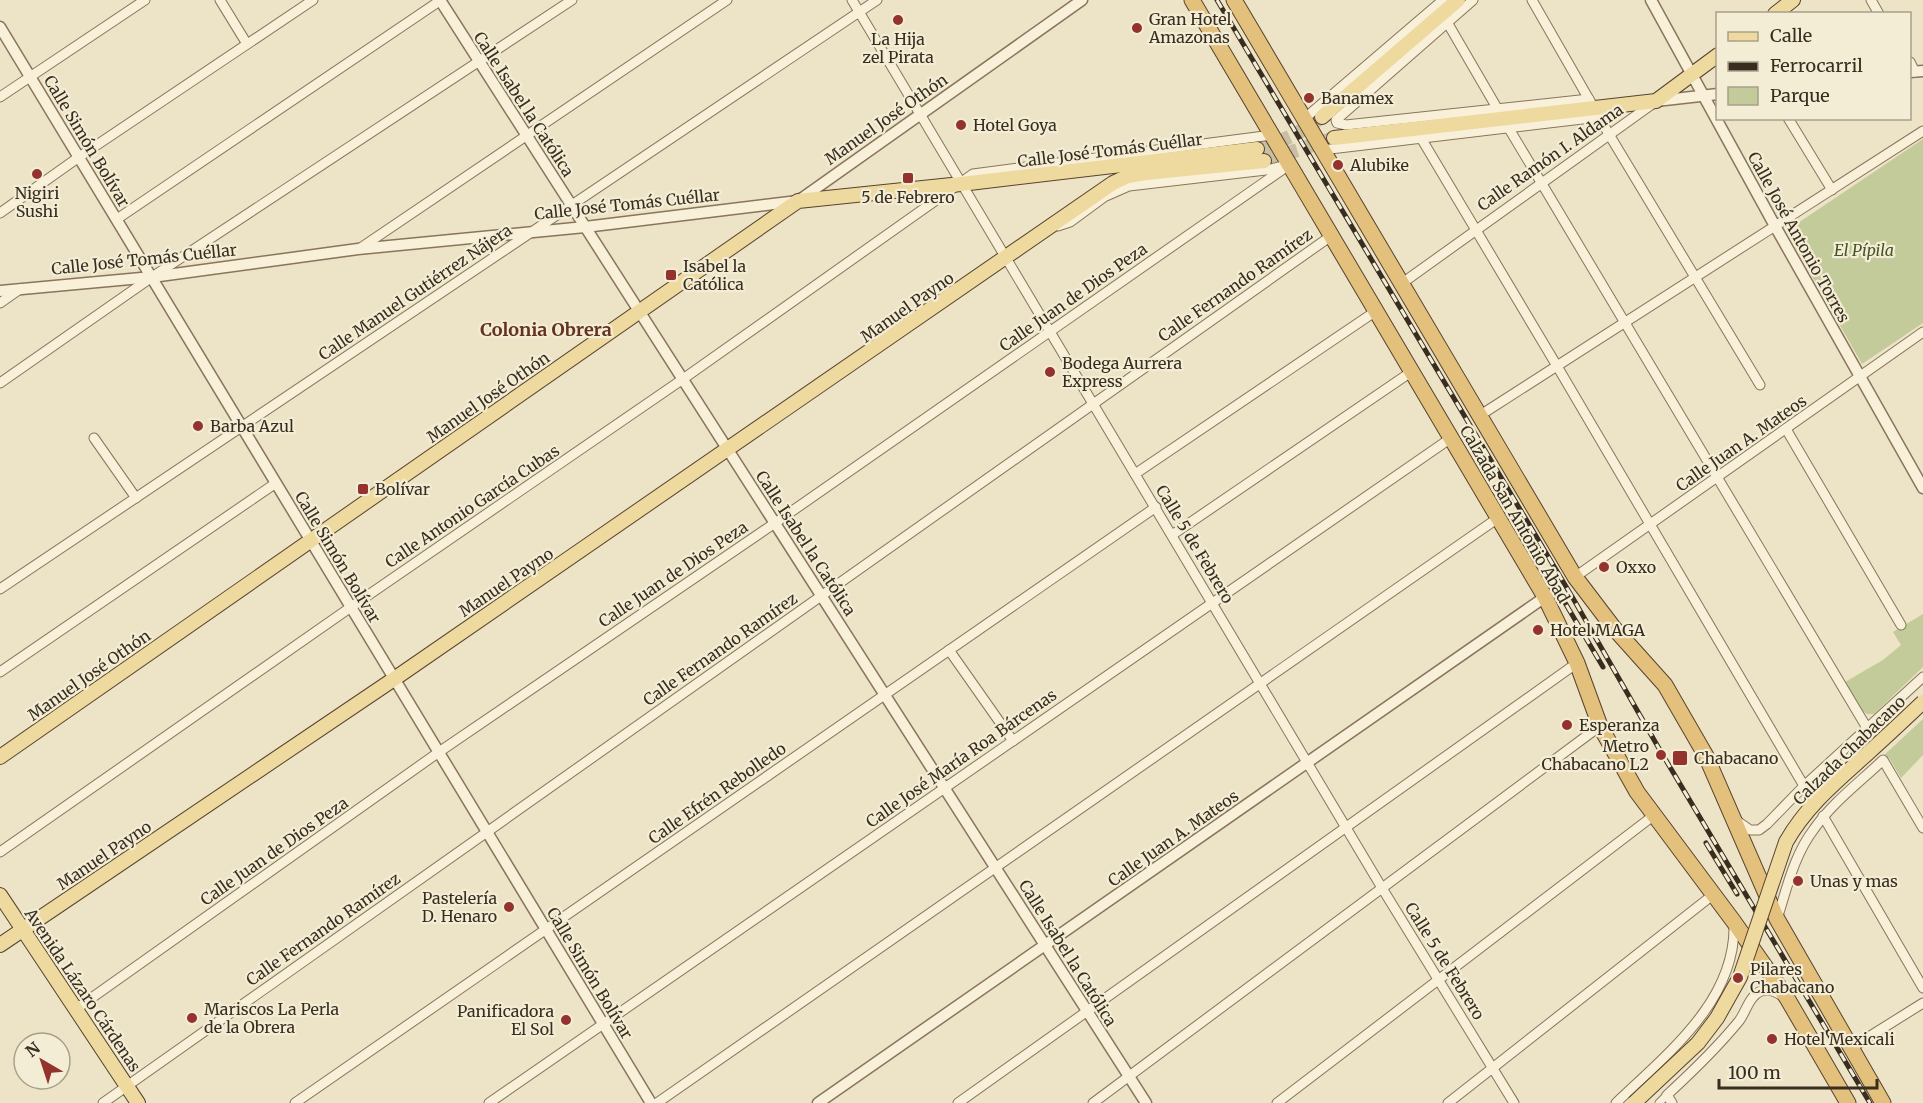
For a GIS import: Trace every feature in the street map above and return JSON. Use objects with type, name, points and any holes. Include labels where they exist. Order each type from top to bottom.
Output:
[{"type":"highway","name":"Calzada San Antonio Abad","points":[[1192,0],[1545,597],[1576,663],[1600,726],[1637,792],[1714,894],[1787,998],[1848,1103]]},
{"type":"highway","name":"Calzada San Antonio Abad","points":[[1234,0],[1575,577],[1613,627],[1665,685],[1706,756],[1777,919],[1883,1103]]},
{"type":"main road","points":[[1322,117],[1458,0]]},
{"type":"main road","points":[[1778,12],[1793,0]]},
{"type":"main road","name":"Calle Ramón I. Aldama","points":[[1656,101],[1716,56]]},
{"type":"main road","points":[[1334,138],[1656,101]]},
{"type":"main road","name":"Calle José Tomás Cuéllar","points":[[798,201],[1261,155],[1128,176],[1100,192],[1006,258]]},
{"type":"main road","name":"Manuel José Othón","points":[[0,757],[798,201]]},
{"type":"main road","name":"Manuel Payno","points":[[0,945],[394,679],[1006,258]]},
{"type":"main road","name":"Calzada Chabacano","points":[[1635,1103],[1698,1043],[1718,1018],[1740,977],[1786,842],[1796,824],[1832,784],[1923,702]]},
{"type":"main road","name":"Avenida Lázaro Cárdenas","points":[[0,895],[138,1103]]},
{"type":"street","points":[[0,97],[145,0]]},
{"type":"street","points":[[220,0],[247,44]]},
{"type":"street","points":[[0,213],[79,157],[313,0]]},
{"type":"street","points":[[117,219],[440,0]]},
{"type":"street","name":"Calle Isabel la Católica","points":[[440,0],[1146,1103]]},
{"type":"street","points":[[0,383],[152,277],[572,0]]},
{"type":"street","points":[[358,249],[727,0]]},
{"type":"street","name":"Calle 5 de Febrero","points":[[852,0],[1382,888],[1514,1103]]},
{"type":"street","name":"Calle Manuel Gutiérrez Nájera","points":[[0,590],[877,0]]},
{"type":"street","name":"Manuel José Othón","points":[[798,201],[1082,0]]},
{"type":"street","points":[[1304,119],[1443,0]]},
{"type":"street","points":[[1473,0],[1336,120],[1337,123],[1346,125],[1497,108],[1594,107]]},
{"type":"street","points":[[1532,0],[1610,136],[1760,385]]},
{"type":"street","name":"Calle José Antonio Torres","points":[[1651,0],[1716,116]]},
{"type":"street","points":[[1447,22],[1497,108]]},
{"type":"street","name":"Calle Simón Bolívar","points":[[0,27],[651,1103]]},
{"type":"street","points":[[1656,101],[1716,94]]},
{"type":"street","name":"Calle Ramón I. Aldama","points":[[1401,284],[1656,101]]},
{"type":"street","points":[[1322,150],[1508,127],[1594,107]]},
{"type":"street","name":"Calle José Antonio Torres","points":[[1718,120],[1923,488]]},
{"type":"street","points":[[1789,120],[1832,190]]},
{"type":"street","points":[[1508,127],[1867,728]]},
{"type":"street","points":[[1479,416],[1923,131]]},
{"type":"street","name":"Calle Antonio García Cubas","points":[[0,852],[351,607],[683,380],[973,174],[1272,135]]},
{"type":"street","points":[[1421,138],[1804,786]]},
{"type":"street","points":[[1044,231],[1070,222],[1104,197],[1129,186],[1266,170],[1289,165]]},
{"type":"street","name":"Calle Juan de Dios Peza","points":[[76,1009],[439,752],[775,523],[1289,165]]},
{"type":"street","name":"Calle José Tomás Cuéllar","points":[[0,291],[152,277],[358,249],[585,227],[798,201]]},
{"type":"street","name":"Calle Fernando Ramírez","points":[[103,1103],[1331,236]]},
{"type":"street","points":[[0,303],[20,289]]},
{"type":"street","points":[[1135,474],[1376,310]]},
{"type":"street","name":"Calle Juan A. Mateos","points":[[1575,577],[1860,376],[1922,336]]},
{"type":"street","points":[[1172,535],[1412,372]]},
{"type":"street","points":[[1786,429],[1901,625]]},
{"type":"street","points":[[94,438],[136,498]]},
{"type":"street","name":"Calle José María Roa Bárcenas","points":[[489,1103],[1451,438]]},
{"type":"street","points":[[0,672],[276,483]]},
{"type":"street","name":"Calle Efrén Rebolledo","points":[[295,1103],[1156,507]]},
{"type":"street","points":[[657,1103],[1498,518]]},
{"type":"street","name":"Calle Juan A. Mateos","points":[[818,1103],[1545,597]]},
{"type":"street","points":[[949,650],[1012,741]]},
{"type":"street","points":[[958,1103],[1576,663]]},
{"type":"street","name":"Calzada Chabacano","points":[[1732,818],[1750,830],[1759,830],[1923,677]]},
{"type":"street","points":[[1093,1103],[1600,726]]},
{"type":"street","name":"Calzada Chabacano","points":[[1777,919],[1803,846],[1824,816],[1883,760],[1923,828]]},
{"type":"street","points":[[1277,1103],[1653,816]]},
{"type":"street","points":[[1824,816],[1923,988]]},
{"type":"street","points":[[1448,1103],[1714,894]]},
{"type":"street","points":[[1616,1103],[1660,1061],[1710,1005],[1721,985],[1733,953],[1734,922]]},
{"type":"street","points":[[1659,1103],[1669,1099],[1716,1049],[1741,1019],[1755,995],[1771,990],[1787,998]]},
{"type":"street","points":[[1851,1048],[1923,1003]]},
{"type":"green space","name":"El Pípila","points":[[1923,139],[1923,323],[1862,364],[1788,234],[1789,229]]},
{"type":"green space","points":[[1923,614],[1923,667],[1874,714],[1867,714],[1861,710],[1845,682],[1883,660],[1901,645],[1893,632]]},
{"type":"green space","points":[[1923,719],[1923,755],[1901,778],[1889,758],[1881,758]]},
{"type":"tunnel","points":[[1257,149],[1291,136],[1322,117]]},
{"type":"tunnel","points":[[1264,161],[1334,138]]},
{"type":"railway","points":[[1217,0],[1870,1103]]},
{"type":"railway","points":[[1548,574],[1603,667]]},
{"type":"railway","points":[[1706,843],[1737,894]]},
{"type":"place","name":"La Hija zel Pirata","points":[[898,20]]},
{"type":"place","name":"Gran Hotel Amazonas","points":[[1137,28]]},
{"type":"place","name":"Banamex","points":[[1309,98]]},
{"type":"place","name":"Hotel Goya","points":[[961,125]]},
{"type":"place","name":"Alubike","points":[[1338,165]]},
{"type":"place","name":"Nigiri Sushi","points":[[37,174]]},
{"type":"place","name":"5 de Febrero","points":[[908,178]]},
{"type":"place","name":"Isabel la Católica","points":[[671,275]]},
{"type":"place","name":"Bodega Aurrera Express","points":[[1050,372]]},
{"type":"place","name":"Barba Azul","points":[[198,426]]},
{"type":"place","name":"Bolívar","points":[[363,489]]},
{"type":"place","name":"Oxxo","points":[[1604,567]]},
{"type":"place","name":"Hotel MAGA","points":[[1538,630]]},
{"type":"place","name":"Esperanza","points":[[1567,725]]},
{"type":"place","name":"Metro Chabacano L2","points":[[1661,755]]},
{"type":"place","name":"Chabacano","points":[[1680,758]]},
{"type":"place","name":"Unas y mas","points":[[1798,881]]},
{"type":"place","name":"Pastelería D. Henaro","points":[[509,907]]},
{"type":"place","name":"Pilares Chabacano","points":[[1738,978]]},
{"type":"place","name":"Mariscos La Perla de la Obrera","points":[[192,1018]]},
{"type":"place","name":"Panificadora El Sol","points":[[566,1020]]},
{"type":"place","name":"Hotel Mexicali","points":[[1772,1039]]},
{"type":"district","name":"Colonia Obrera","points":[[546,330]]}]
